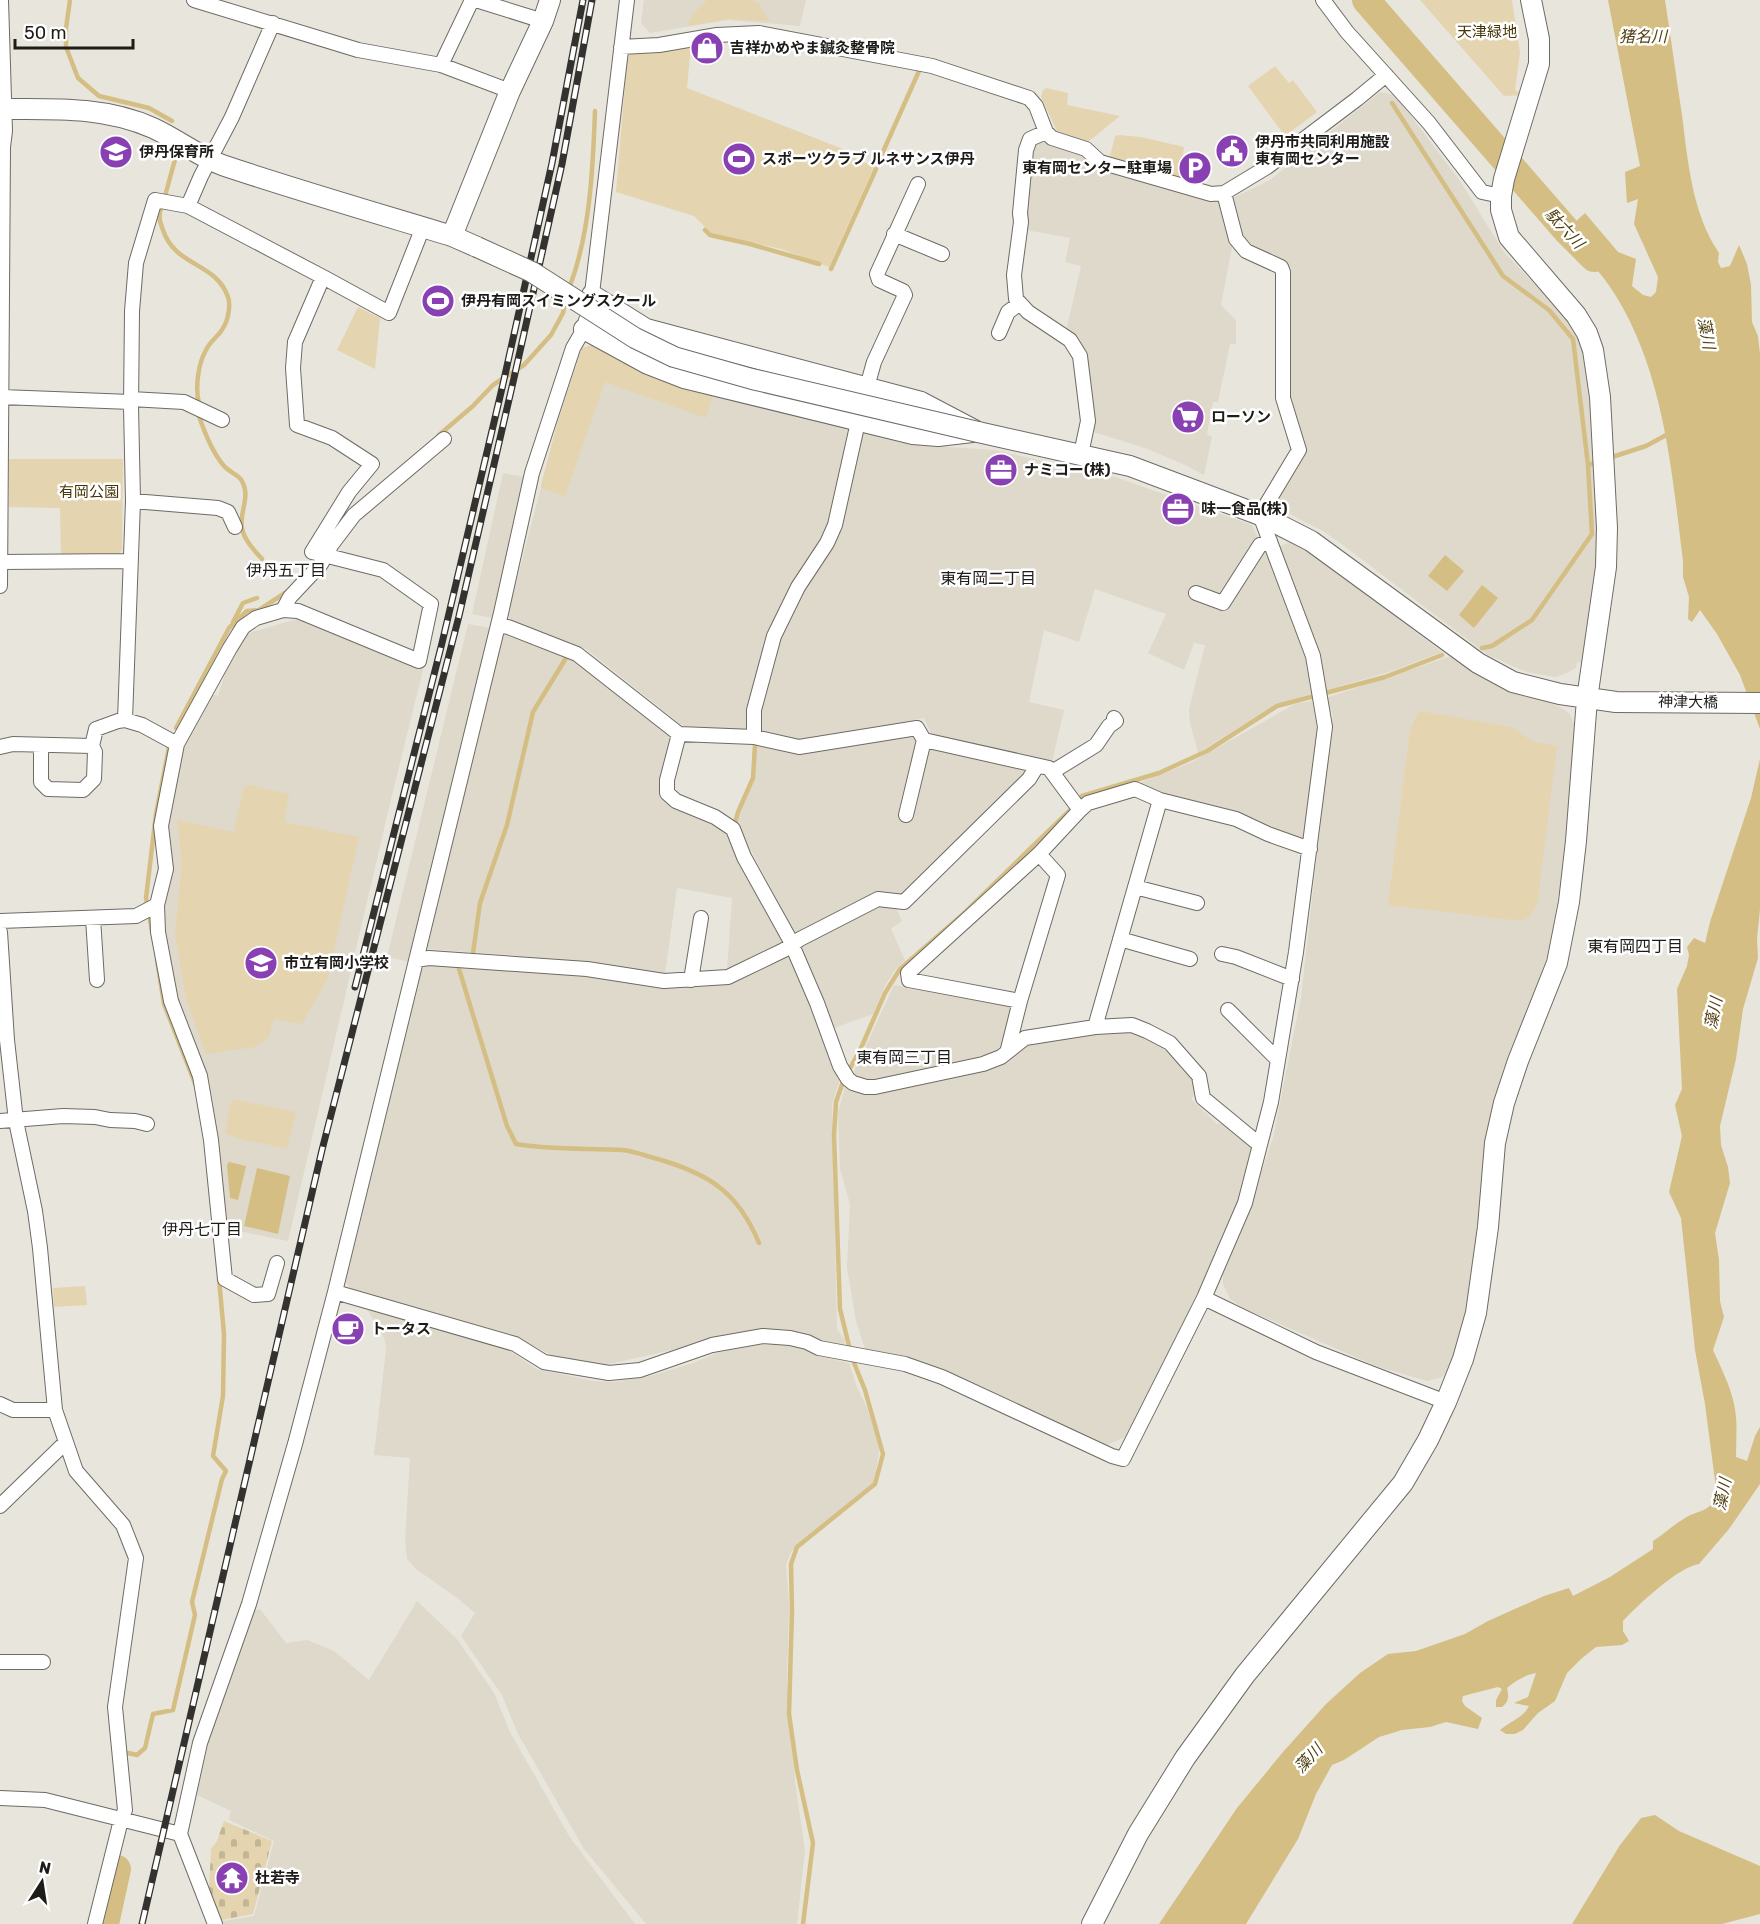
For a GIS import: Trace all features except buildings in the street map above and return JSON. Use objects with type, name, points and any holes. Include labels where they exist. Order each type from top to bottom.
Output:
[{"type":"street","points":[[0,586],[1,0]]},
{"type":"street","points":[[196,0],[358,50],[441,65],[510,91]]},
{"type":"street","points":[[441,65],[474,0],[543,21]]},
{"type":"street","points":[[452,236],[510,91],[543,21],[550,0]]},
{"type":"street","points":[[215,1924],[180,1834],[200,1743],[249,1604],[335,1292],[498,625],[532,473],[573,348],[584,329],[592,295],[627,0]]},
{"type":"street","points":[[1323,0],[1347,32],[1429,123],[1482,192],[1502,187]]},
{"type":"street","points":[[1092,1924],[1138,1834],[1185,1758],[1245,1675],[1402,1483],[1428,1440],[1463,1359],[1476,1313],[1488,1227],[1496,1143],[1504,1103],[1518,1060],[1557,963],[1567,912],[1576,841],[1587,699],[1606,567],[1607,528],[1599,397],[1593,350],[1587,333],[1576,315],[1509,237],[1503,221],[1502,187],[1539,64],[1539,39],[1531,0]]},
{"type":"street","points":[[188,206],[232,117],[273,22]]},
{"type":"street","points":[[621,47],[659,45],[717,36],[759,33],[932,66],[1029,98],[1036,106],[1046,132],[1052,138],[1086,149],[1090,156],[1108,166],[1211,194],[1224,193],[1267,167],[1386,75]]},
{"type":"street","points":[[2,109],[81,109],[110,114],[153,128],[222,165],[452,236],[532,272],[635,338],[674,357],[752,379],[978,432]]},
{"type":"street","points":[[1046,132],[1030,139],[1026,150],[1021,222],[1014,275],[1016,299],[1019,304],[1070,340],[1080,356],[1088,421],[1081,454]]},
{"type":"street","points":[[867,387],[874,362],[905,295],[903,291],[879,280],[877,274],[918,184]]},
{"type":"street","points":[[335,1292],[515,1344],[544,1362],[609,1373],[640,1370],[712,1345],[763,1336],[790,1338],[819,1348],[905,1364],[942,1377],[1112,1456],[1123,1459],[1204,1298],[1245,1203],[1271,1102],[1292,979],[1325,727],[1313,656],[1260,514],[1299,450],[1283,398],[1283,272],[1281,267],[1246,251],[1236,239],[1224,193]]},
{"type":"street","points":[[125,720],[133,501],[132,311],[136,263],[155,200],[188,206],[389,313],[423,227]]},
{"type":"street","points":[[894,234],[942,254]]},
{"type":"street","points":[[277,1263],[268,1294],[254,1295],[225,1279],[211,1140],[202,1086],[171,1001],[158,932],[156,906],[166,869],[161,826],[177,744],[243,627],[256,618],[283,610],[303,612],[419,661],[431,604],[383,570],[312,552],[349,492],[372,464],[332,438],[297,425],[292,368],[295,342],[323,277]]},
{"type":"street","points":[[592,295],[646,329],[921,402],[978,432]]},
{"type":"street","points":[[999,333],[1008,312],[1019,304]]},
{"type":"street","points":[[584,329],[648,364],[684,378],[913,434],[938,436],[978,432]]},
{"type":"street","points":[[2,397],[170,400],[188,404],[222,420]]},
{"type":"street","points":[[754,737],[754,710],[774,636],[798,586],[835,525],[858,422]]},
{"type":"street","name":"神津大橋","points":[[978,432],[1130,466],[1260,514],[1311,541],[1492,672],[1512,682],[1587,699],[1616,702],[1760,703]]},
{"type":"street","points":[[283,610],[290,597],[326,556],[332,544],[354,515],[444,439]]},
{"type":"street","points":[[133,501],[218,508],[228,512],[236,527]]},
{"type":"street","points":[[1196,593],[1223,603],[1260,545],[1270,541]]},
{"type":"street","points":[[1,562],[131,561]]},
{"type":"street","points":[[498,625],[578,654],[679,734],[754,737],[799,747],[917,728],[924,740],[906,815]]},
{"type":"street","points":[[1052,772],[1096,745],[1109,726],[1116,721],[1114,718]]},
{"type":"street","points":[[41,746],[41,782],[48,789],[83,790],[94,779],[95,752],[92,746],[96,729],[125,720],[142,725],[177,744]]},
{"type":"street","points":[[679,734],[667,793],[676,801],[715,817],[730,826],[791,945],[817,1003],[833,1052],[845,1076],[859,1085],[875,1087],[983,1064],[1001,1057],[1008,1049],[1025,1038],[1095,1027],[1132,1025],[1170,1043],[1199,1076],[1203,1098],[1260,1145]]},
{"type":"street","points":[[924,740],[1049,768],[1080,810]]},
{"type":"street","points":[[0,747],[13,744],[92,746]]},
{"type":"street","points":[[416,960],[429,958],[587,969],[664,981],[728,977],[784,950],[878,899],[904,902],[1029,779],[1037,766]]},
{"type":"street","points":[[1020,1001],[909,981],[908,973],[1039,854],[1088,803],[1135,789],[1160,800],[1236,819],[1268,834],[1310,849]]},
{"type":"street","points":[[1095,1027],[1160,800]]},
{"type":"street","points":[[1008,1049],[1058,875],[1039,854]]},
{"type":"street","points":[[1135,886],[1197,903]]},
{"type":"street","points":[[0,921],[142,915],[156,906]]},
{"type":"street","points":[[93,918],[97,980]]},
{"type":"street","points":[[691,980],[701,918]]},
{"type":"street","points":[[0,932],[2,1000],[16,1121],[35,1211],[40,1248],[55,1410],[76,1471],[123,1525],[136,1558],[115,1707],[125,1810],[95,1924]]},
{"type":"street","points":[[1120,939],[1190,959]]},
{"type":"street","points":[[1222,954],[1236,957],[1292,979]]},
{"type":"street","points":[[1228,1010],[1278,1060]]},
{"type":"street","points":[[0,1121],[63,1116],[95,1117],[147,1124]]},
{"type":"street","points":[[1204,1298],[1316,1352],[1446,1402]]},
{"type":"street","points":[[0,1404],[13,1410],[55,1410]]},
{"type":"street","points":[[0,1506],[66,1442]]},
{"type":"street","points":[[0,1662],[43,1662]]},
{"type":"street","points":[[0,1798],[45,1800],[180,1834]]},
{"type":"shaded area","points":[[644,0],[806,0],[800,26],[728,20],[650,33],[641,23]]},
{"type":"shaded area","points":[[1380,92],[1395,95],[1460,181],[1504,252],[1575,327],[1585,350],[1594,422],[1598,547],[1593,601],[1582,663],[1577,662],[1576,668],[1565,674],[1555,677],[1526,672],[1488,655],[1323,531],[1272,505],[1304,449],[1289,404],[1291,267],[1251,249],[1243,237],[1233,198],[1270,180]]},
{"type":"shaded area","points":[[1041,140],[1077,148],[1098,167],[1221,203],[1233,242],[1221,305],[1236,320],[1236,344],[1230,344],[1218,402],[1213,402],[1207,434],[1212,437],[1204,475],[1145,448],[1090,431],[1088,365],[1084,352],[1066,331],[1081,266],[1065,262],[1070,238],[1026,230],[1032,144]]},
{"type":"shaded area","points":[[582,348],[849,426],[850,436],[830,526],[800,576],[749,730],[683,726],[586,649],[511,621],[508,615],[558,421]]},
{"type":"shaded area","points":[[864,430],[948,447],[994,450],[1115,477],[1252,525],[1278,582],[1308,665],[1314,693],[1275,705],[1198,753],[1190,723],[1189,709],[1205,645],[1194,643],[1184,670],[1148,653],[1166,614],[1095,589],[1079,642],[1044,630],[1029,702],[1064,710],[1052,762],[933,738],[924,718],[803,742],[758,731],[758,711],[780,631],[840,527]]},
{"type":"shaded area","points":[[503,473],[524,477],[492,618],[472,614]]},
{"type":"shaded area","points":[[1293,541],[1442,652],[1392,671],[1324,691],[1279,551],[1280,546]]},
{"type":"shaded area","name":"市立有岡小学校","points":[[301,618],[402,656],[400,661],[423,670],[288,1241],[228,1229],[208,1080],[177,1002],[161,924],[171,865],[165,834],[180,746],[207,693],[218,696],[224,677],[219,672],[242,635]]},
{"type":"shaded area","points":[[468,624],[490,628],[410,962],[387,957]]},
{"type":"shaded area","points":[[502,634],[570,658],[672,738],[664,788],[732,835],[785,942],[727,970],[732,898],[677,888],[665,974],[590,963],[427,949]]},
{"type":"shaded area","points":[[1451,656],[1501,685],[1560,707],[1570,714],[1576,728],[1568,837],[1551,939],[1547,957],[1501,1091],[1478,1258],[1465,1322],[1452,1367],[1442,1377],[1427,1381],[1376,1366],[1243,1308],[1230,1299],[1223,1284],[1223,1269],[1248,1212],[1273,1138],[1301,997],[1333,715],[1326,698]]},
{"type":"shaded area","points":[[1312,701],[1317,729],[1316,755],[1308,819],[1304,837],[1299,843],[1167,799],[1137,784],[1190,763],[1295,704]]},
{"type":"shaded area","points":[[912,735],[917,743],[1023,768],[1026,777],[906,896],[796,937],[737,823],[739,812],[755,778],[756,744],[804,754]]},
{"type":"shaded area","points":[[882,903],[895,906],[902,921],[891,929],[905,960],[884,987],[873,1014],[834,1028],[818,984],[799,945]]},
{"type":"shaded area","points":[[787,957],[792,958],[841,1076],[832,1104],[837,1329],[845,1341],[844,1347],[824,1343],[802,1333],[781,1329],[764,1330],[604,1365],[553,1356],[513,1335],[350,1289],[346,1282],[421,969],[432,964],[732,981]]},
{"type":"shaded area","points":[[894,985],[1012,1004],[1005,1046],[993,1057],[870,1083],[852,1076]]},
{"type":"shaded area","points":[[1127,1029],[1167,1046],[1200,1086],[1191,1099],[1217,1124],[1223,1124],[1253,1146],[1238,1210],[1127,1436],[1107,1445],[928,1365],[900,1357],[866,1352],[856,1321],[847,1268],[850,1204],[840,1169],[838,1112],[846,1084],[869,1092],[1025,1044]]},
{"type":"shaded area","points":[[367,1309],[510,1351],[536,1369],[594,1381],[614,1382],[650,1376],[717,1353],[756,1345],[781,1344],[800,1347],[822,1357],[849,1363],[880,1446],[874,1482],[798,1545],[791,1552],[786,1565],[789,1605],[787,1681],[793,1728],[795,1782],[805,1850],[797,1924],[646,1924],[584,1849],[517,1732],[502,1695],[461,1636],[475,1613],[416,1569],[407,1559],[405,1541],[410,1458],[374,1455],[386,1349],[385,1340]]},
{"type":"shaded area","points":[[417,1601],[457,1639],[494,1693],[510,1732],[569,1836],[635,1924],[219,1924],[218,1922],[254,1916],[274,1841],[229,1820],[231,1811],[197,1795],[213,1722],[253,1611],[260,1609],[286,1643],[307,1640],[334,1651],[369,1680]]},
{"type":"green space","points":[[707,0],[752,0],[759,4],[769,21],[727,19],[688,26],[692,15]]},
{"type":"green space","name":"天津緑地","points":[[1420,0],[1512,0],[1520,53],[1515,90],[1523,95],[1504,96]]},
{"type":"green space","name":"スポーツクラブ ルネサンス伊丹","points":[[691,44],[687,88],[843,149],[843,152],[874,167],[829,267],[781,249],[711,233],[694,216],[616,192],[627,61],[631,52]]},
{"type":"green space","points":[[1275,66],[1289,83],[1293,80],[1317,112],[1285,136],[1248,86]]},
{"type":"green space","points":[[1046,88],[1068,93],[1067,105],[1120,116],[1088,142],[1063,135],[1057,131],[1041,97]]},
{"type":"green space","points":[[1115,136],[1141,137],[1184,147],[1180,177],[1109,160]]},
{"type":"green space","points":[[358,307],[380,318],[375,369],[337,350]]},
{"type":"green space","points":[[597,343],[711,392],[713,396],[706,418],[605,382],[565,496],[541,488],[541,485],[558,421],[582,348]]},
{"type":"green space","name":"有岡公園","points":[[9,459],[123,459],[122,550],[117,556],[61,556],[60,508],[9,507]]},
{"type":"green space","points":[[1419,711],[1512,727],[1533,742],[1557,746],[1537,905],[1529,917],[1521,921],[1388,905],[1410,730]]},
{"type":"green space","points":[[249,785],[289,794],[284,822],[359,837],[328,978],[302,1024],[274,1019],[269,1037],[255,1047],[206,1054],[186,999],[175,932],[182,862],[177,820],[234,832],[243,789]]},
{"type":"green space","points":[[232,1099],[296,1112],[287,1148],[243,1140],[225,1133]]},
{"type":"green space","points":[[85,1286],[87,1305],[54,1307],[53,1288]]},
{"type":"green space","name":"杜若寺","points":[[224,1821],[272,1841],[253,1914],[221,1920],[209,1889],[211,1849],[217,1841]]},
{"type":"water","points":[[1608,0],[1665,0],[1689,169],[1697,204],[1710,238],[1719,253],[1718,262],[1721,268],[1730,266],[1739,245],[1747,264],[1751,285],[1752,322],[1758,336],[1760,354],[1760,729],[1740,675],[1717,634],[1700,610],[1692,622],[1688,619],[1689,597],[1683,577],[1670,459],[1645,358],[1616,296],[1591,263],[1563,233],[1585,213],[1618,252],[1636,259],[1632,286],[1643,295],[1651,297],[1656,292],[1658,277],[1634,224],[1638,199],[1627,203],[1625,172],[1640,166]]},
{"type":"water","points":[[1445,555],[1464,571],[1447,591],[1428,576]]},
{"type":"water","points":[[1482,585],[1498,598],[1474,628],[1459,615]]},
{"type":"water","name":"藻川","points":[[1760,759],[1758,958],[1743,1009],[1736,1059],[1720,1126],[1721,1145],[1730,1183],[1715,1233],[1719,1260],[1720,1301],[1724,1317],[1713,1350],[1728,1383],[1734,1404],[1736,1457],[1747,1461],[1760,1427],[1760,1484],[1729,1529],[1699,1564],[1670,1579],[1623,1621],[1623,1631],[1629,1641],[1622,1645],[1596,1647],[1581,1659],[1567,1673],[1555,1701],[1538,1713],[1523,1730],[1515,1734],[1506,1734],[1500,1730],[1520,1716],[1529,1706],[1514,1703],[1528,1697],[1536,1673],[1520,1679],[1507,1688],[1508,1699],[1502,1707],[1496,1707],[1496,1700],[1502,1689],[1498,1687],[1463,1696],[1462,1701],[1465,1706],[1482,1718],[1478,1729],[1446,1722],[1430,1727],[1402,1730],[1379,1737],[1344,1760],[1332,1765],[1316,1794],[1298,1839],[1246,1924],[1159,1924],[1237,1808],[1326,1704],[1360,1673],[1388,1654],[1416,1651],[1465,1634],[1544,1596],[1569,1588],[1573,1596],[1610,1577],[1653,1549],[1653,1541],[1678,1522],[1705,1509],[1717,1496],[1705,1404],[1695,1350],[1681,1218],[1669,1192],[1682,1136],[1675,1105],[1682,1089],[1677,989],[1687,966],[1689,955],[1687,947],[1694,938],[1705,943],[1751,798]]},
{"type":"water","points":[[229,1162],[246,1166],[238,1200],[230,1198],[227,1165]]},
{"type":"water","points":[[257,1168],[290,1176],[278,1234],[244,1226]]},
{"type":"water","points":[[1655,1815],[1679,1831],[1760,1866],[1760,1914],[1722,1924],[1572,1924],[1620,1845],[1641,1818]]},
{"type":"waterway","points":[[70,0],[66,47],[78,78],[99,96],[149,108],[172,121]]},
{"type":"waterway","name":"駄六川","points":[[1366,0],[1567,231],[1594,258]]},
{"type":"waterway","points":[[878,163],[919,71]]},
{"type":"waterway","points":[[1392,103],[1503,276],[1549,310],[1573,339],[1588,465]]},
{"type":"waterway","points":[[569,288],[586,224],[595,111]]},
{"type":"waterway","points":[[165,196],[176,156]]},
{"type":"waterway","points":[[831,269],[876,169]]},
{"type":"waterway","points":[[161,208],[160,222],[169,242],[177,251],[214,277],[229,300],[225,325],[208,347],[201,362],[197,383],[199,403]]},
{"type":"waterway","points":[[705,230],[710,235],[819,264]]},
{"type":"waterway","points":[[439,435],[473,406],[493,385],[524,365],[551,335],[563,313],[566,299]]},
{"type":"waterway","points":[[199,416],[216,455],[226,468],[242,481],[245,493],[243,532],[262,559]]},
{"type":"waterway","points":[[1609,458],[1646,446],[1670,433]]},
{"type":"waterway","points":[[1482,648],[1492,646],[1532,620],[1592,534],[1588,465],[1598,462]]},
{"type":"waterway","points":[[176,728],[229,628],[247,611],[259,610],[288,591]]},
{"type":"waterway","points":[[233,622],[243,603],[257,598]]},
{"type":"waterway","points":[[1082,796],[1159,773],[1207,751],[1277,706],[1385,677],[1442,655]]},
{"type":"waterway","points":[[473,953],[480,903],[507,825],[533,712],[566,658]]},
{"type":"waterway","points":[[735,823],[753,778],[755,745]]},
{"type":"waterway","points":[[152,931],[146,898],[156,814],[169,747]]},
{"type":"waterway","points":[[848,1072],[885,993],[900,969],[962,915],[1070,810]]},
{"type":"waterway","points":[[157,960],[164,1004],[196,1086]]},
{"type":"waterway","points":[[459,969],[507,1126],[516,1144],[636,1152],[692,1171],[707,1179],[731,1198],[742,1210],[759,1243]]},
{"type":"waterway","points":[[844,1079],[836,1102],[834,1135],[840,1309],[850,1350]]},
{"type":"waterway","points":[[128,1753],[137,1755],[145,1748],[153,1714],[173,1710],[195,1615],[192,1602],[222,1479],[226,1471],[213,1456],[223,1396],[224,1334],[219,1279]]},
{"type":"waterway","points":[[803,1924],[813,1843],[797,1770],[789,1714],[791,1564],[797,1547],[875,1484],[883,1454],[865,1390],[852,1358]]},
{"type":"waterway","points":[[105,1924],[117,1869]]},
{"type":"railway","points":[[355,987],[442,643],[503,384],[552,163],[583,0]]},
{"type":"railway","points":[[142,1924],[322,1150],[459,616],[562,164],[592,0]]},
{"type":"place","name":"吉祥かめやま鍼灸整骨院","points":[[707,48]]},
{"type":"place","name":"伊丹市共同利用施設 東有岡センター","points":[[1232,151]]},
{"type":"place","name":"伊丹保育所","points":[[116,152]]},
{"type":"place","name":"スポーツクラブ ルネサンス伊丹","points":[[739,159]]},
{"type":"place","name":"東有岡センター駐車場","points":[[1195,168]]},
{"type":"place","name":"伊丹有岡スイミングスクール","points":[[438,301]]},
{"type":"place","name":"ローソン","points":[[1188,417]]},
{"type":"place","name":"ナミコー(株)","points":[[1001,470]]},
{"type":"place","name":"味一食品(株)","points":[[1178,509]]},
{"type":"place","name":"市立有岡小学校","points":[[261,963]]},
{"type":"place","name":"トータス","points":[[348,1329]]},
{"type":"place","name":"杜若寺","points":[[232,1878]]},
{"type":"district","name":"伊丹五丁目","points":[[286,570]]},
{"type":"district","name":"東有岡二丁目","points":[[988,578]]},
{"type":"district","name":"東有岡四丁目","points":[[1635,946]]},
{"type":"district","name":"東有岡三丁目","points":[[904,1057]]},
{"type":"district","name":"伊丹七丁目","points":[[202,1229]]},
{"type":"water label","name":"猪名川","points":[[1643,36]]}]
